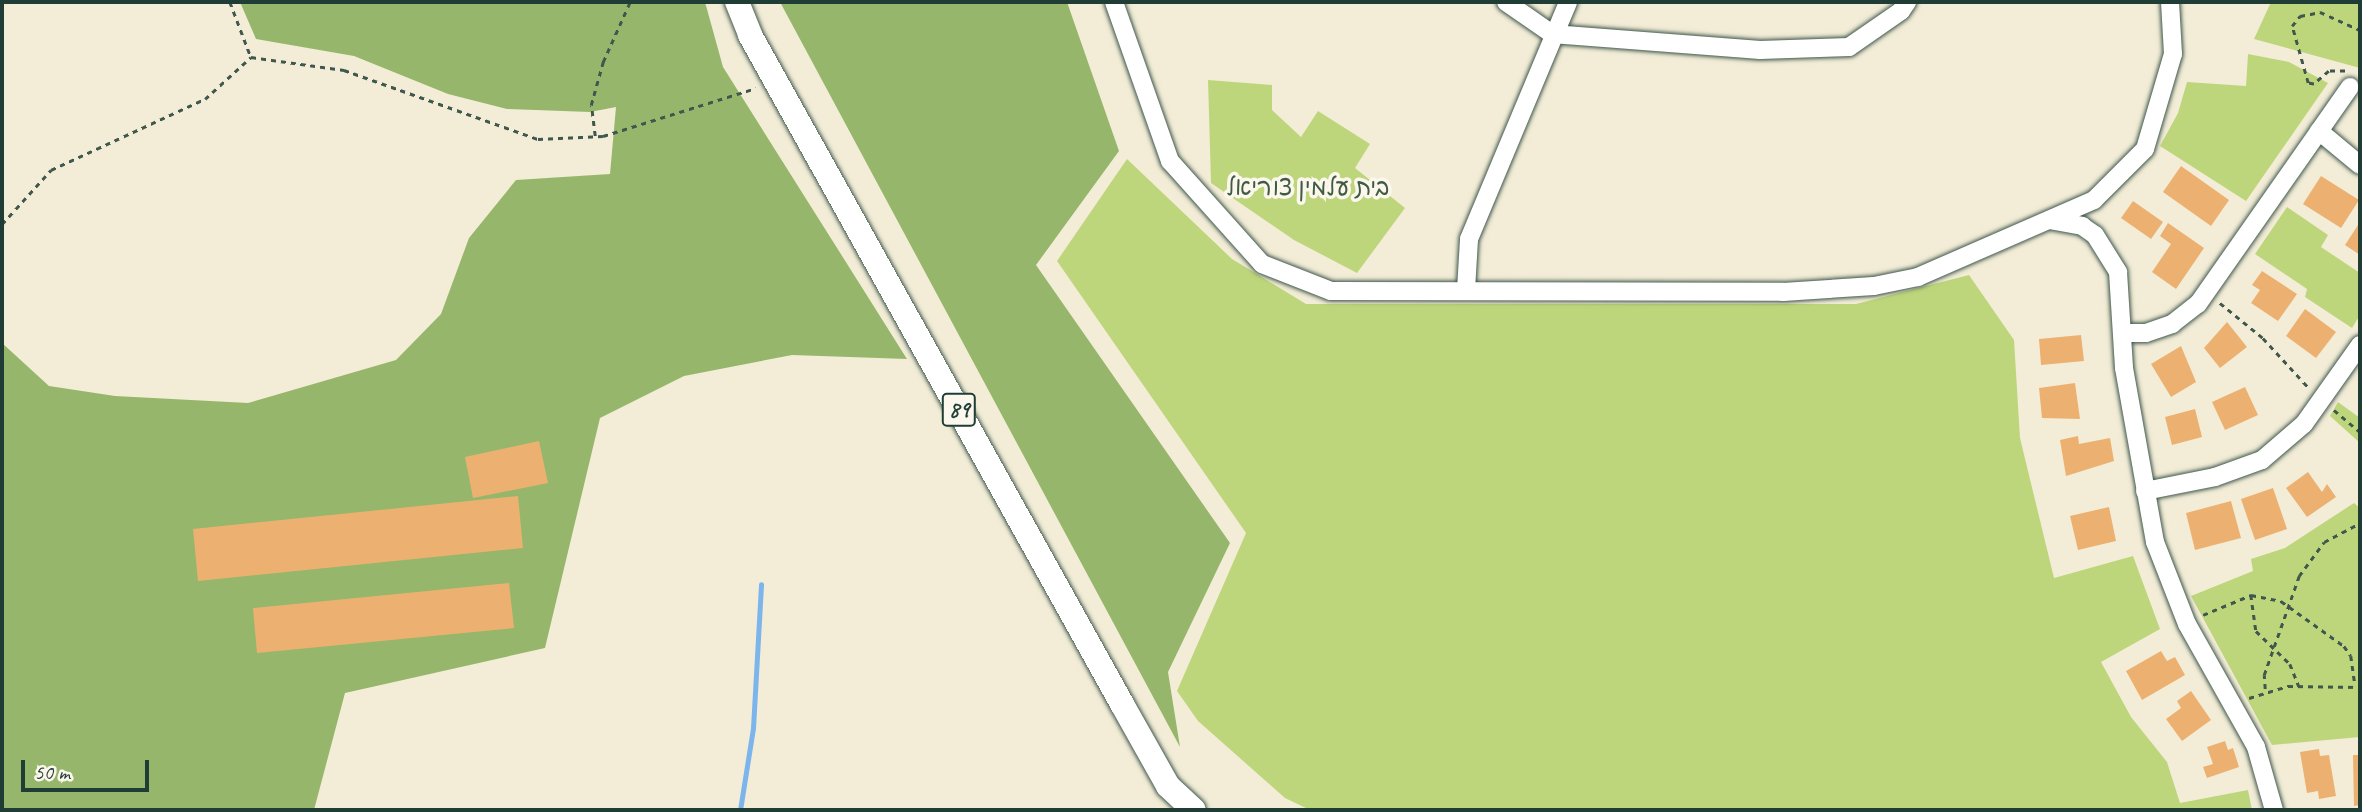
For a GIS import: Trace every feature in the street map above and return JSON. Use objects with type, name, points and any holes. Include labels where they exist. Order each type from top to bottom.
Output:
[{"type":"highway","name":"89","points":[[737,2],[776,81],[1168,786],[1194,810]]},
{"type":"street","points":[[1114,2],[1170,161],[1262,264],[1331,291],[1783,292],[1874,286],[1918,277],[2094,200],[2145,149],[2173,54],[2170,2]]},
{"type":"street","points":[[1506,2],[1552,34],[1760,50],[1849,47],[1901,12],[1907,2]]},
{"type":"street","points":[[1466,290],[1469,239],[1552,34],[1568,2]]},
{"type":"street","points":[[2122,333],[2146,333],[2172,324],[2206,292],[2350,87]]},
{"type":"street","points":[[2319,131],[2360,165]]},
{"type":"street","points":[[2049,220],[2082,226],[2109,253],[2122,293],[2124,368],[2155,542],[2187,624],[2256,747],[2274,810]]},
{"type":"street","points":[[2145,491],[2215,477],[2262,460],[2304,424],[2323,401],[2360,345]]},
{"type":"path","points":[[230,2],[251,57]]},
{"type":"path","points":[[594,136],[591,105],[603,62],[630,2]]},
{"type":"path","points":[[2350,87],[2351,73],[2341,69],[2329,71],[2314,84],[2308,83],[2292,26],[2300,16],[2320,12],[2360,30]]},
{"type":"path","points":[[251,57],[344,70],[538,139],[594,136],[776,81]]},
{"type":"path","points":[[2,224],[51,170],[205,99],[251,57]]},
{"type":"path","points":[[2206,292],[2263,338],[2323,401],[2360,432]]},
{"type":"path","points":[[2265,690],[2264,675],[2275,650],[2287,606],[2312,554],[2324,542],[2360,523]]},
{"type":"path","points":[[2251,595],[2256,631],[2290,664],[2299,686]]},
{"type":"path","points":[[2187,624],[2251,595],[2287,606],[2344,646],[2351,656],[2355,686]]},
{"type":"path","points":[[2235,707],[2265,690],[2299,686],[2360,687]]},
{"type":"green space","points":[[240,2],[705,2],[723,67],[907,359],[792,355],[684,376],[600,418],[545,648],[345,693],[314,810],[2,810],[2,343],[49,386],[115,396],[248,403],[396,360],[441,314],[469,238],[516,180],[610,174],[616,107],[590,112],[507,109],[448,94],[354,56],[256,39]]},
{"type":"green space","points":[[780,2],[1067,2],[1119,151],[1036,265],[1230,543],[1168,672],[1180,747]]},
{"type":"green space","points":[[2271,2],[2360,2],[2360,68],[2254,39]]},
{"type":"green space","points":[[2248,54],[2289,62],[2328,83],[2246,201],[2160,146],[2178,113],[2187,82],[2246,86]]},
{"type":"green space","name":"בית עלמין צוריאל","points":[[1208,80],[1272,85],[1272,110],[1301,137],[1318,111],[1370,144],[1355,168],[1405,208],[1357,273],[1294,240],[1211,183]]},
{"type":"green space","points":[[1127,159],[1232,259],[1306,304],[1856,304],[1969,275],[2014,340],[2020,438],[2054,578],[2133,556],[2160,629],[2101,662],[2131,717],[2167,762],[2180,803],[2248,790],[2252,810],[1310,810],[1285,798],[1198,721],[1177,691],[1246,533],[1057,261]]},
{"type":"green space","points":[[2287,207],[2328,235],[2321,247],[2360,273],[2360,315],[2352,328],[2305,297],[2307,289],[2255,254]]},
{"type":"green space","points":[[2338,402],[2360,418],[2360,443],[2330,416]]},
{"type":"green space","points":[[2354,503],[2360,508],[2360,737],[2272,745],[2191,596],[2253,571],[2251,559],[2285,548]]},
{"type":"building","points":[[2181,166],[2229,200],[2211,226],[2163,192]]},
{"type":"building","points":[[2321,176],[2359,200],[2341,228],[2303,204]]},
{"type":"building","points":[[2133,201],[2163,222],[2151,239],[2121,218]]},
{"type":"building","points":[[2360,222],[2360,255],[2345,245]]},
{"type":"building","points":[[2168,223],[2204,248],[2176,289],[2152,272],[2171,244],[2160,236]]},
{"type":"building","points":[[2262,271],[2297,294],[2278,321],[2251,303],[2260,290],[2252,285]]},
{"type":"building","points":[[2305,309],[2336,332],[2316,358],[2286,336]]},
{"type":"building","points":[[2227,322],[2247,347],[2220,368],[2204,348]]},
{"type":"building","points":[[2081,335],[2084,361],[2041,365],[2039,339]]},
{"type":"building","points":[[2181,346],[2196,382],[2171,397],[2151,364]]},
{"type":"building","points":[[2075,383],[2080,419],[2042,418],[2039,388]]},
{"type":"building","points":[[2245,387],[2258,415],[2225,430],[2212,402]]},
{"type":"building","points":[[2195,409],[2202,437],[2172,445],[2165,417]]},
{"type":"building","points":[[2078,436],[2079,444],[2110,438],[2114,461],[2066,476],[2060,440]]},
{"type":"building","points":[[539,441],[548,483],[473,498],[465,457]]},
{"type":"building","points":[[2308,472],[2322,492],[2327,484],[2336,497],[2307,517],[2286,488]]},
{"type":"building","points":[[2273,488],[2287,529],[2255,540],[2241,499]]},
{"type":"building","points":[[518,496],[523,548],[198,581],[193,529]]},
{"type":"building","points":[[2231,501],[2241,538],[2195,550],[2186,513]]},
{"type":"building","points":[[2109,507],[2116,541],[2078,550],[2070,516]]},
{"type":"building","points":[[509,583],[514,628],[257,653],[253,608]]},
{"type":"building","points":[[2161,651],[2167,661],[2175,657],[2185,675],[2142,700],[2126,671]]},
{"type":"building","points":[[2191,691],[2211,720],[2182,741],[2166,719],[2181,708],[2177,701]]},
{"type":"building","points":[[2225,741],[2228,750],[2233,748],[2239,767],[2207,778],[2203,767],[2213,764],[2207,747]]},
{"type":"building","points":[[2319,749],[2320,756],[2329,755],[2336,796],[2319,799],[2318,791],[2307,793],[2300,752]]},
{"type":"building","points":[[2353,755],[2360,755],[2360,805],[2354,806]]},
{"type":"waterway","points":[[740,810],[753,728],[761,584]]}]
